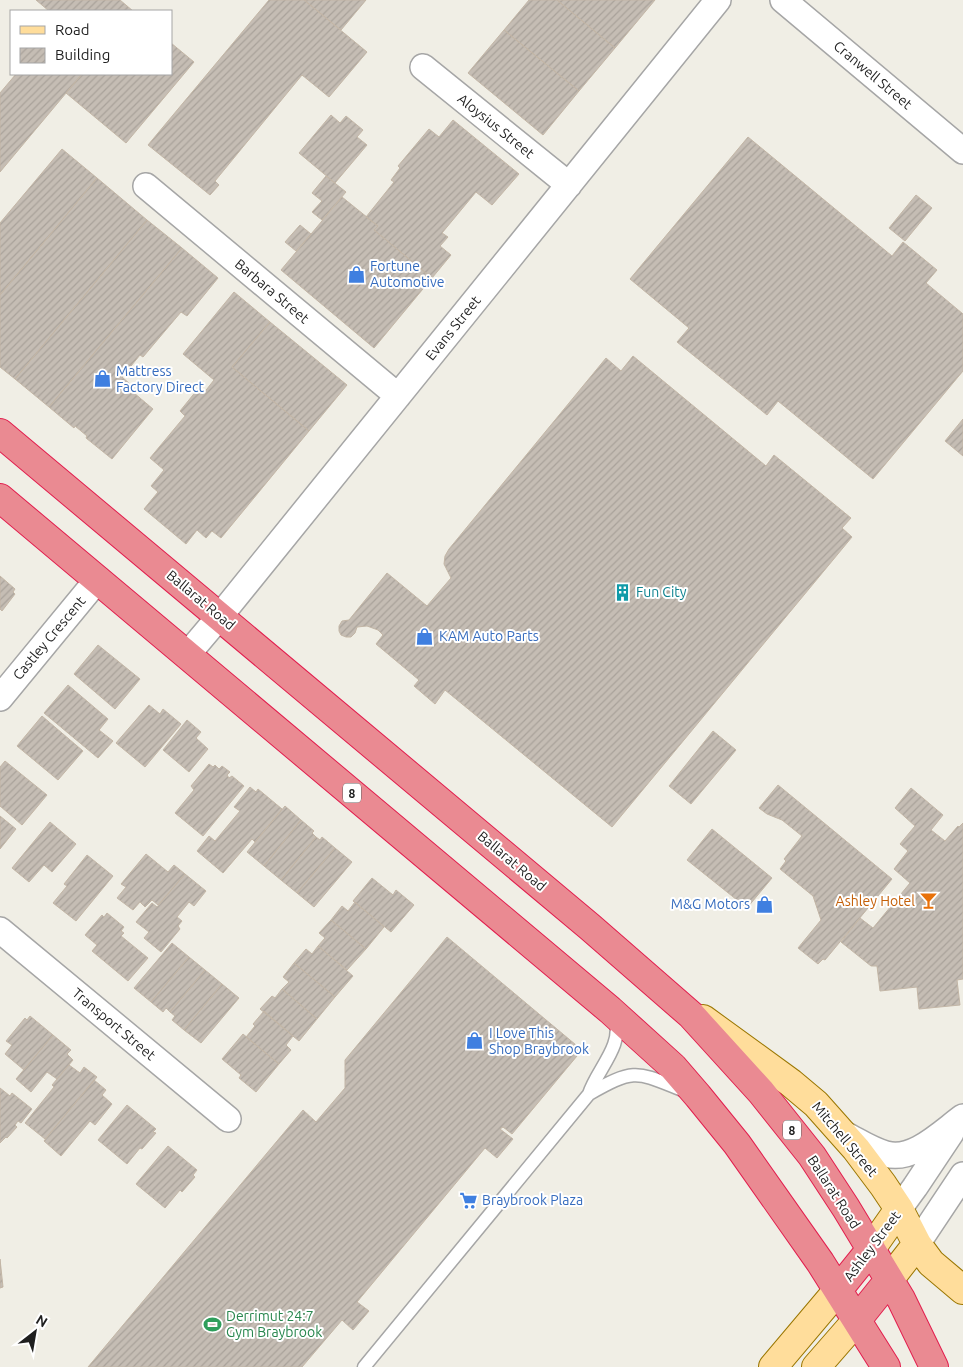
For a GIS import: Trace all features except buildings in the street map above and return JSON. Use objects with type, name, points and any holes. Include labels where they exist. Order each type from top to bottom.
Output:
[{"type":"highway","name":"Ballarat Road","points":[[0,433],[673,997],[714,1038],[794,1133],[829,1182],[889,1280],[910,1317],[934,1367]]},
{"type":"highway","name":"8","points":[[0,498],[610,1010],[658,1053],[698,1096],[737,1144],[838,1290],[886,1367]]},
{"type":"highway","name":"Ashley Street","points":[[838,1290],[871,1249]]},
{"type":"highway","points":[[857,1320],[889,1280]]},
{"type":"main road","name":"Mitchell Street","points":[[673,997],[805,1094],[842,1132],[880,1181],[899,1209],[917,1244],[935,1267],[963,1290]]},
{"type":"main road","name":"Ashley Street","points":[[871,1249],[899,1209]]},
{"type":"main road","points":[[889,1280],[917,1244]]},
{"type":"main road","name":"Ashley Street","points":[[773,1367],[838,1290]]},
{"type":"main road","points":[[816,1367],[857,1320]]},
{"type":"street","name":"Evans Street","points":[[187,655],[718,0]]},
{"type":"street","name":"Cranwell Street","points":[[783,0],[963,151]]},
{"type":"street","name":"Aloysius Street","points":[[423,67],[569,185]]},
{"type":"street","name":"Barbara Street","points":[[146,186],[398,396]]},
{"type":"street","name":"Castley Crescent","points":[[0,698],[98,579]]},
{"type":"street","name":"Transport Street","points":[[0,930],[228,1119]]},
{"type":"street","points":[[842,1132],[879,1152],[901,1156],[922,1147],[963,1118]]},
{"type":"street","name":"Ashley Street","points":[[899,1209],[963,1118]]},
{"type":"street","points":[[917,1244],[963,1175]]},
{"type":"lane","points":[[589,1094],[593,1082],[612,1050],[616,1039],[617,1026],[610,1010]]},
{"type":"lane","points":[[364,1367],[589,1094],[614,1079],[631,1074],[652,1078],[698,1096]]},
{"type":"place","name":"Fortune Automotive","points":[[356,274]]},
{"type":"place","name":"Mattress Factory Direct","points":[[102,379]]},
{"type":"place","name":"Fun City","points":[[622,592]]},
{"type":"place","name":"KAM Auto Parts","points":[[425,636]]},
{"type":"place","name":"Ashley Hotel","points":[[929,901]]},
{"type":"place","name":"M&G Motors","points":[[764,904]]},
{"type":"place","name":"I Love This Shop Braybrook","points":[[475,1041]]},
{"type":"place","name":"Braybrook Plaza","points":[[468,1200]]},
{"type":"place","name":"Derrimut 24:7 Gym Braybrook","points":[[212,1324]]}]
